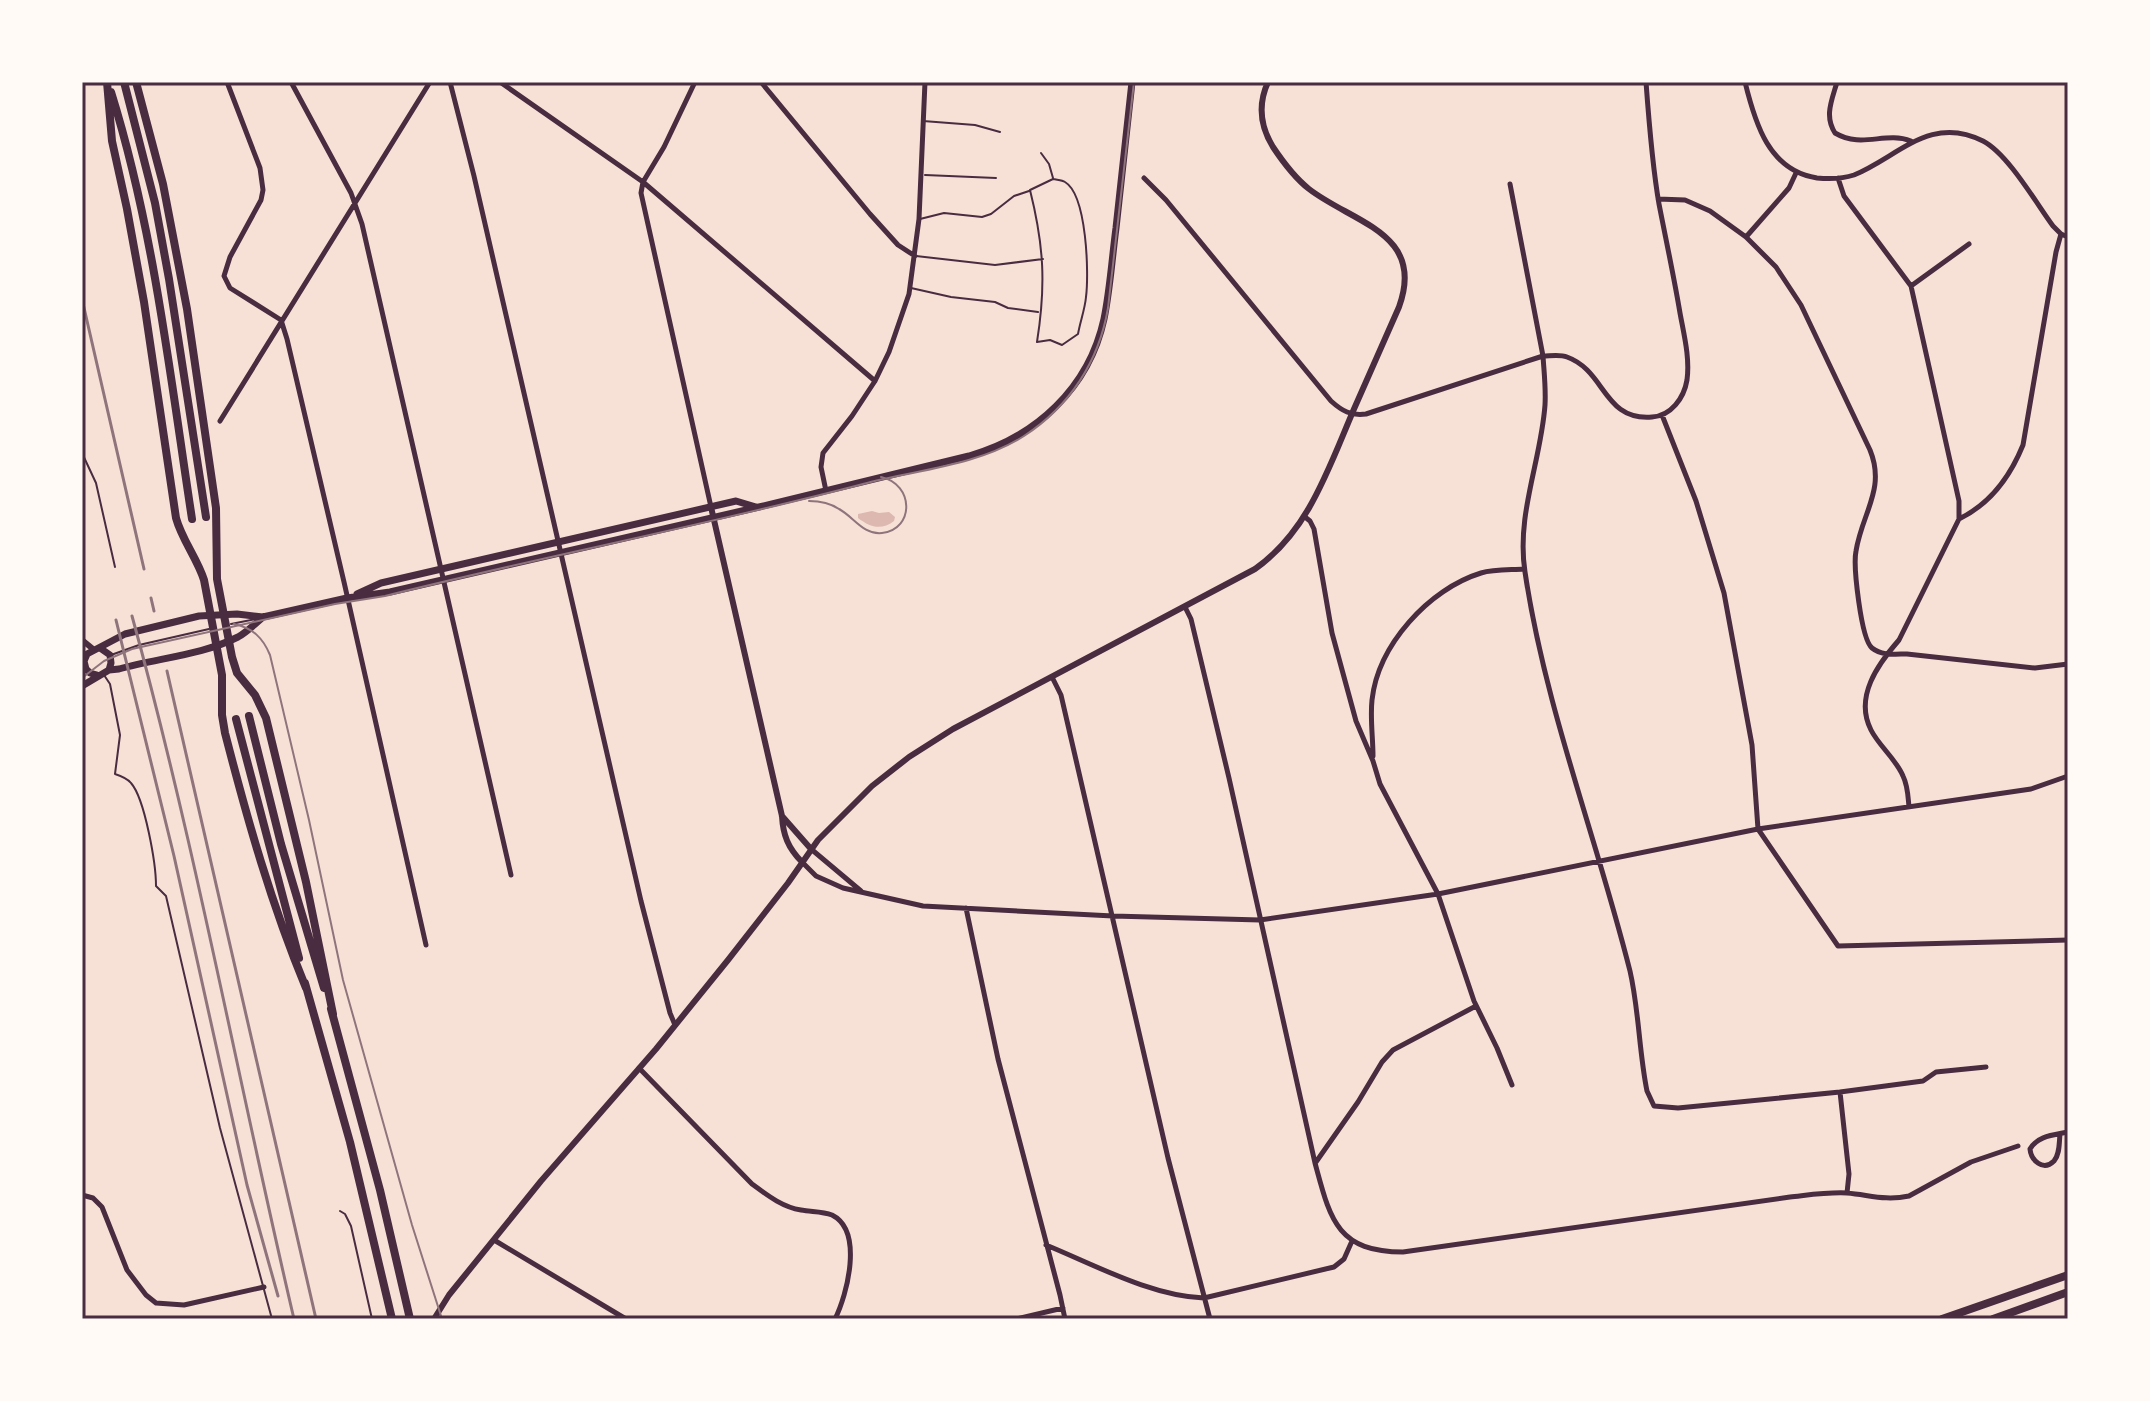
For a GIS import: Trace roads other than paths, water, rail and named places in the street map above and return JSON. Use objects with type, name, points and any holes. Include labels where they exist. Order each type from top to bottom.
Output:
[{"type":"highway","points":[[108,82],[126,138],[156,280],[192,519]]},
{"type":"highway","points":[[108,82],[112,141],[144,302],[174,510],[181,532],[199,565],[223,685],[222,715],[268,888],[306,988]]},
{"type":"highway","points":[[124,82],[155,203],[206,517]]},
{"type":"highway","points":[[136,82],[163,184],[187,309],[216,508],[217,579],[229,641],[237,673],[255,695],[266,718],[333,1014]]},
{"type":"highway","points":[[249,716],[293,889],[333,1014],[374,1164],[410,1319]]},
{"type":"highway","points":[[236,719],[306,988],[350,1142],[392,1319]]},
{"type":"highway","points":[[1942,1319],[2068,1275]]},
{"type":"highway","points":[[1993,1319],[2068,1292]]},
{"type":"main road","points":[[263,617],[242,635],[229,641],[103,673],[85,673],[83,660],[87,654],[125,634],[211,615],[263,617],[443,580],[990,450],[1029,430],[1068,394],[1089,361],[1104,321],[1132,82]]},
{"type":"main road","points":[[347,598],[381,583],[736,501],[759,507]]},
{"type":"main road","points":[[82,686],[103,673],[111,663],[112,654],[96,649]]},
{"type":"street","points":[[227,82],[260,168],[263,190],[224,276],[230,288],[281,320],[287,339],[426,945]]},
{"type":"street","points":[[291,82],[355,201],[362,224],[511,875]]},
{"type":"street","points":[[220,421],[430,82]]},
{"type":"street","points":[[450,82],[641,901],[675,1025]]},
{"type":"street","points":[[500,82],[643,182],[875,381]]},
{"type":"street","points":[[695,82],[664,147],[643,182],[641,196],[785,839],[795,855],[816,876],[843,888],[912,904],[1113,916],[1260,920],[1438,894],[1758,829],[2031,789],[2068,776]]},
{"type":"street","points":[[761,82],[870,214],[898,245],[915,256]]},
{"type":"street","points":[[826,491],[821,471],[823,453],[875,381],[910,288],[919,219],[925,82]]},
{"type":"street","points":[[434,1319],[443,1303],[585,1128],[675,1025],[767,910],[811,849],[850,805],[884,775],[953,729],[1263,563],[1285,543],[1305,517],[1402,299],[1404,269],[1399,254],[1384,234],[1309,189],[1280,157],[1269,141],[1262,117],[1263,96],[1268,82]]},
{"type":"street","points":[[1144,178],[1166,200],[1339,409],[1359,415],[1374,412],[1543,356],[1564,355],[1592,373],[1625,414],[1662,415],[1676,405],[1686,386],[1687,353],[1658,199],[1646,82]]},
{"type":"street","points":[[1745,82],[1764,135],[1780,162],[1796,173],[1838,178],[1862,171],[1912,141],[1930,135],[1947,133],[1968,136],[1984,141],[2004,159],[2065,235],[2056,252],[2023,445],[2002,484],[1976,511],[1959,519]]},
{"type":"street","points":[[1837,82],[1829,114],[1835,133],[1856,141],[1899,138],[1912,141]]},
{"type":"street","points":[[1746,237],[1789,188],[1796,173]]},
{"type":"street","points":[[1838,178],[1844,196],[1911,286],[1959,501],[1959,519],[1899,640],[1868,684],[1865,705],[1870,729],[1903,775],[1909,807]]},
{"type":"street","points":[[1510,184],[1543,356],[1545,404],[1525,514],[1524,569],[1550,690],[1631,975],[1643,1075],[1654,1106],[1678,1108],[1840,1092],[1923,1081],[1936,1072],[1986,1067]]},
{"type":"street","points":[[1658,199],[1685,200],[1696,204],[1746,237],[1776,267],[1801,305],[1875,462],[1876,488],[1860,529],[1855,556],[1867,643],[1875,651],[1887,654],[2035,668],[2068,664]]},
{"type":"street","points":[[1911,286],[1969,244]]},
{"type":"street","points":[[1662,415],[1696,501],[1724,593],[1752,745],[1758,829],[1838,946],[2067,939]]},
{"type":"street","points":[[1305,517],[1314,529],[1332,633],[1356,721],[1380,784],[1438,894],[1476,1006],[1512,1085]]},
{"type":"street","points":[[1373,761],[1372,700],[1380,668],[1396,640],[1423,609],[1450,587],[1483,572],[1524,569]]},
{"type":"street","points":[[1185,607],[1191,619],[1315,1163],[1333,1221],[1352,1241],[1375,1250],[1403,1252],[1774,1199],[1847,1193],[1883,1199],[1909,1196],[1971,1162],[2018,1146]]},
{"type":"street","points":[[82,640],[96,649]]},
{"type":"street","points":[[1052,677],[1061,695],[1168,1158],[1210,1319]]},
{"type":"street","points":[[782,816],[811,849],[862,892]]},
{"type":"street","points":[[966,908],[998,1059],[1065,1319]]},
{"type":"street","points":[[1315,1163],[1393,1050],[1476,1006]]},
{"type":"street","points":[[639,1068],[769,1198],[798,1210],[829,1214],[838,1219],[847,1234],[851,1255],[835,1319]]},
{"type":"street","points":[[1840,1092],[1849,1174],[1847,1193]]},
{"type":"street","points":[[2060,1134],[2055,1160],[2047,1165],[2034,1161],[2030,1149],[2034,1142],[2060,1134],[2068,1132]]},
{"type":"street","points":[[82,1195],[93,1198],[102,1207],[127,1270],[156,1303],[184,1305],[264,1287]]},
{"type":"street","points":[[494,1240],[626,1319]]},
{"type":"street","points":[[1046,1244],[1163,1293],[1204,1298],[1329,1269],[1341,1262],[1352,1241]]},
{"type":"street","points":[[1016,1319],[1063,1308]]},
{"type":"lane","points":[[922,121],[975,125],[1000,132]]},
{"type":"lane","points":[[1041,153],[1049,164],[1053,179]]},
{"type":"lane","points":[[919,175],[996,178]]},
{"type":"lane","points":[[919,219],[944,213],[982,217],[991,214],[1014,196],[1053,179],[1065,182],[1074,192],[1088,256],[1086,298],[1078,334],[1062,345],[1050,340],[1037,342],[1044,286],[1043,259],[1039,223],[1030,190]]},
{"type":"lane","points":[[915,256],[995,265],[1043,259]]},
{"type":"lane","points":[[910,288],[995,302],[1008,308],[1039,313]]},
{"type":"lane","points":[[82,453],[96,483],[115,567]]},
{"type":"lane","points":[[226,625],[263,617]]},
{"type":"lane","points":[[112,654],[214,628]]},
{"type":"lane","points":[[103,673],[110,684],[120,735],[115,774],[126,778],[137,792],[156,869],[156,886],[166,896],[220,1128],[272,1319]]},
{"type":"lane","points":[[340,1211],[351,1226],[372,1319]]},
{"type":"tram line","points":[[82,678],[104,661],[132,649],[335,604],[385,596],[946,466],[986,454],[1024,436],[1055,411],[1080,381],[1104,327],[1134,82]]},
{"type":"tram line","points":[[809,501],[836,507],[869,531],[882,533],[893,530],[905,515],[905,497],[892,481],[881,477]]},
{"type":"tram line","points":[[234,624],[256,635],[270,655],[343,980],[412,1225],[442,1319]]},
{"type":"railway","points":[[82,299],[144,569]]},
{"type":"railway","points":[[151,598],[154,611]]},
{"type":"railway","points":[[132,616],[177,791],[294,1319]]},
{"type":"railway","points":[[116,620],[174,856],[247,1185],[278,1296]]},
{"type":"railway","points":[[167,671],[316,1319]]}]
